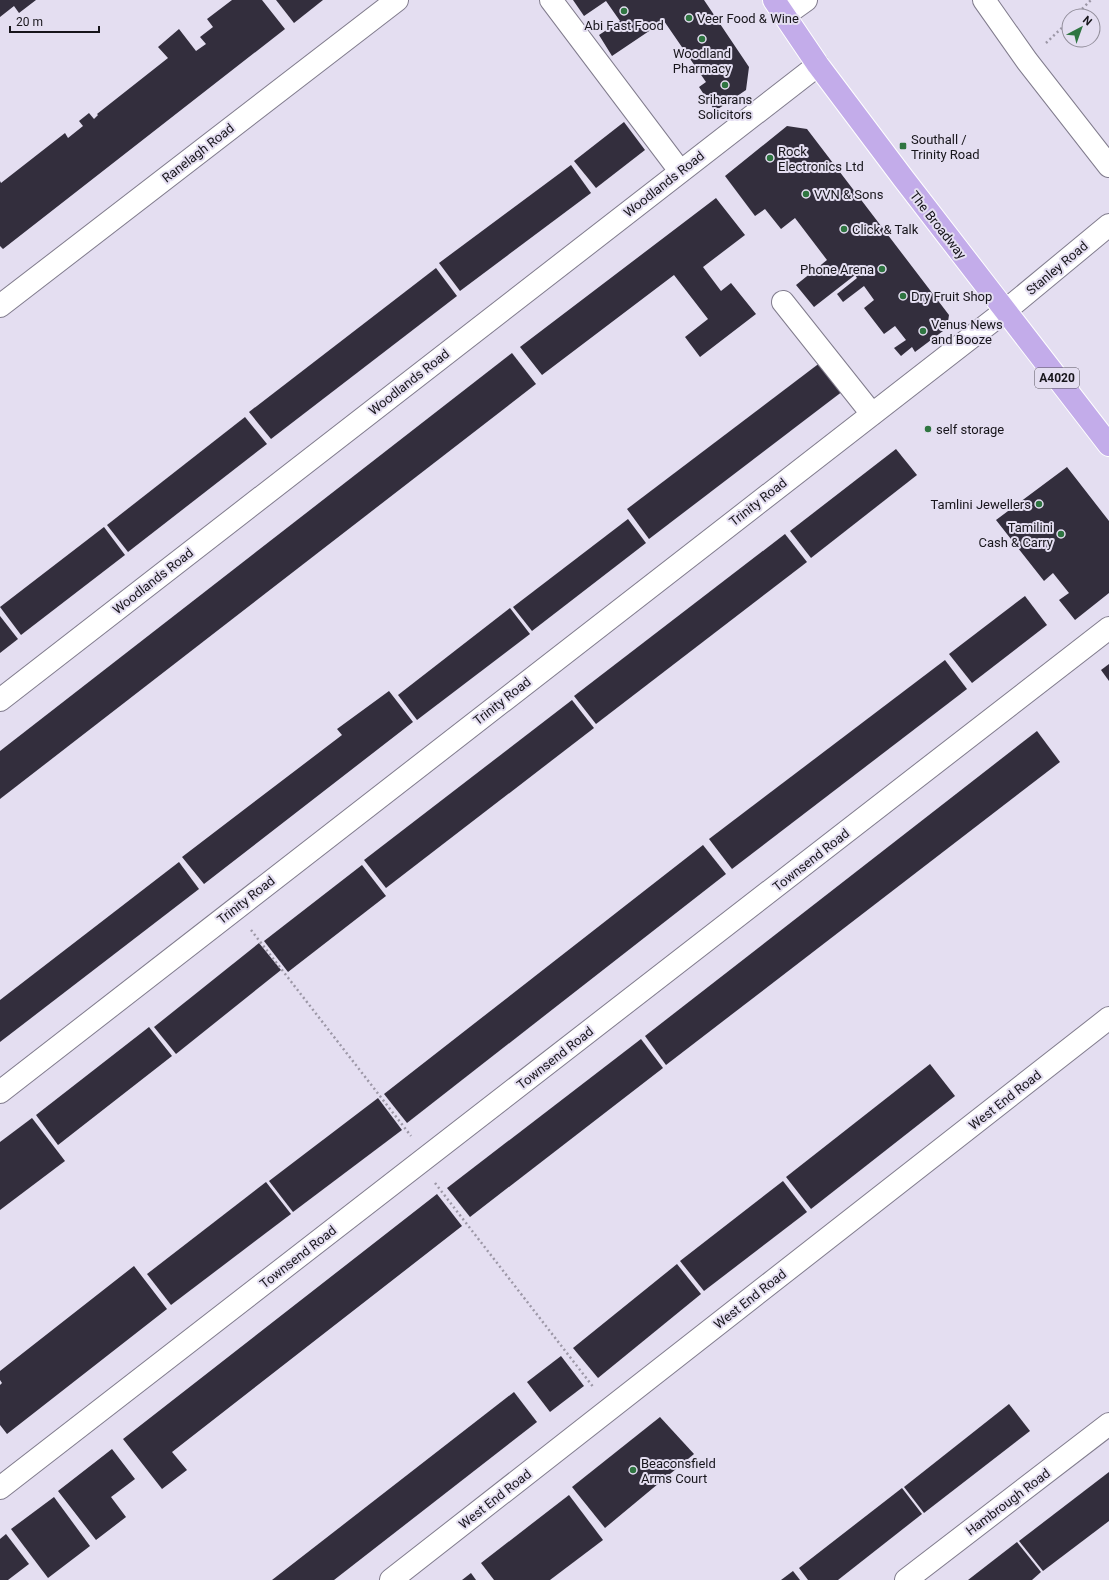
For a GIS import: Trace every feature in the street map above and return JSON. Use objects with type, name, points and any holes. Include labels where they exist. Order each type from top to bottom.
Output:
[{"type":"main road","name":"The Broadway","points":[[780,8],[818,65],[1109,445]]},
{"type":"street","name":"Ranelagh Road","points":[[0,306],[397,0]]},
{"type":"street","points":[[551,0],[680,171]]},
{"type":"street","points":[[780,8],[806,0]]},
{"type":"street","points":[[984,0],[1027,61],[1109,166]]},
{"type":"street","name":"Woodlands Road","points":[[0,700],[818,65]]},
{"type":"street","name":"Stanley Road","points":[[1005,311],[1109,225]]},
{"type":"street","points":[[783,302],[872,414]]},
{"type":"street","name":"Trinity Road","points":[[0,1092],[1005,311]]},
{"type":"street","name":"Townsend Road","points":[[0,1488],[1109,628]]},
{"type":"street","name":"West End Road","points":[[391,1580],[1109,1018]]},
{"type":"street","name":"Hambrough Road","points":[[906,1580],[1109,1424]]},
{"type":"path","points":[[1083,8],[1091,0]]},
{"type":"path","points":[[234,910],[610,1409]]},
{"type":"building","points":[[0,0],[36,0],[19,13],[14,6],[0,17]]},
{"type":"building","points":[[232,0],[262,0],[285,29],[3,249],[0,246],[0,181],[1,183],[65,133],[68,138],[83,126],[79,121],[89,113],[94,119],[98,115],[97,114],[168,58],[158,47],[179,29],[196,51],[206,44],[200,37],[213,27],[207,19]]},
{"type":"building","points":[[276,0],[323,0],[294,23]]},
{"type":"building","points":[[573,0],[704,0],[749,67],[746,90],[715,111],[699,87],[706,82],[664,21],[612,56],[599,35],[620,21],[606,1],[584,16]]},
{"type":"building","points":[[624,122],[645,150],[596,188],[574,161]]},
{"type":"building","points":[[787,126],[807,129],[949,315],[947,328],[915,352],[912,347],[901,356],[894,348],[906,340],[895,326],[884,334],[864,308],[874,300],[864,286],[843,302],[837,294],[857,278],[855,275],[814,307],[796,285],[827,260],[795,218],[781,229],[765,209],[755,216],[725,176]]},
{"type":"building","points":[[571,165],[591,193],[460,291],[439,263]]},
{"type":"building","points":[[716,198],[745,235],[703,267],[721,291],[731,283],[756,314],[700,357],[685,337],[708,319],[674,275],[542,375],[520,347]]},
{"type":"building","points":[[436,268],[457,296],[271,439],[249,412]]},
{"type":"building","points":[[512,353],[536,384],[0,799],[0,751]]},
{"type":"building","points":[[821,362],[843,391],[649,539],[627,509]]},
{"type":"building","points":[[245,417],[267,444],[128,552],[107,525]]},
{"type":"building","points":[[896,449],[917,475],[811,558],[790,531]]},
{"type":"building","points":[[1067,467],[1109,521],[1109,593],[1075,620],[1059,600],[1069,593],[1053,573],[1044,581],[996,520]]},
{"type":"building","points":[[628,519],[646,543],[532,631],[513,607]]},
{"type":"building","points":[[104,527],[125,555],[21,635],[0,607]]},
{"type":"building","points":[[785,534],[807,562],[596,724],[574,696]]},
{"type":"building","points":[[1025,596],[1047,625],[972,683],[949,654]]},
{"type":"building","points":[[510,608],[530,634],[417,720],[398,695]]},
{"type":"building","points":[[0,616],[18,639],[0,653]]},
{"type":"building","points":[[945,660],[967,689],[732,869],[709,839]]},
{"type":"building","points":[[1109,664],[1109,681],[1101,670]]},
{"type":"building","points":[[389,691],[413,722],[204,884],[182,857],[342,735],[337,729]]},
{"type":"building","points":[[572,700],[594,728],[386,888],[364,860]]},
{"type":"building","points":[[1037,731],[1060,762],[666,1065],[645,1036]]},
{"type":"building","points":[[703,845],[726,874],[407,1123],[384,1094]]},
{"type":"building","points":[[179,862],[199,889],[0,1042],[0,1000]]},
{"type":"building","points":[[362,865],[386,896],[288,972],[264,941]]},
{"type":"building","points":[[259,943],[281,970],[176,1054],[154,1027]]},
{"type":"building","points":[[149,1027],[172,1056],[58,1145],[36,1115]]},
{"type":"building","points":[[641,1039],[663,1068],[470,1217],[447,1188]]},
{"type":"building","points":[[930,1064],[955,1096],[811,1209],[786,1177]]},
{"type":"building","points":[[378,1098],[402,1130],[293,1212],[269,1181]]},
{"type":"building","points":[[32,1118],[65,1161],[0,1210],[0,1142]]},
{"type":"building","points":[[783,1181],[807,1212],[704,1291],[680,1261]]},
{"type":"building","points":[[266,1182],[291,1214],[171,1305],[147,1274]]},
{"type":"building","points":[[437,1194],[462,1226],[172,1452],[187,1470],[162,1489],[123,1439]]},
{"type":"building","points":[[677,1264],[701,1294],[598,1378],[573,1348]]},
{"type":"building","points":[[134,1266],[167,1309],[7,1434],[0,1425],[0,1385],[2,1383],[0,1380],[0,1371]]},
{"type":"building","points":[[561,1356],[584,1386],[550,1412],[527,1382]]},
{"type":"building","points":[[514,1392],[537,1422],[334,1580],[272,1580]]},
{"type":"building","points":[[1009,1404],[1030,1431],[924,1513],[904,1487]]},
{"type":"building","name":"Beaconsfield Arms Court","points":[[660,1417],[694,1454],[605,1528],[572,1487]]},
{"type":"building","points":[[112,1449],[135,1479],[111,1497],[126,1517],[96,1540],[58,1491]]},
{"type":"building","points":[[1109,1472],[1109,1521],[1043,1571],[1019,1541]]},
{"type":"building","points":[[902,1488],[922,1514],[838,1580],[808,1580],[799,1568]]},
{"type":"building","points":[[569,1495],[603,1540],[550,1580],[494,1580],[481,1563]]},
{"type":"building","points":[[54,1497],[90,1546],[48,1578],[11,1529]]},
{"type":"building","points":[[6,1534],[29,1564],[8,1580],[0,1580],[0,1539]]},
{"type":"building","points":[[1017,1542],[1041,1572],[1032,1580],[968,1580]]},
{"type":"building","points":[[793,1571],[800,1580],[781,1580]]},
{"type":"building","points":[[471,1573],[476,1580],[462,1580]]},
{"type":"place","name":"Abi Fast Food","points":[[624,11]]},
{"type":"place","name":"Veer Food & Wine","points":[[689,18]]},
{"type":"place","name":"Woodland Pharmacy","points":[[702,39]]},
{"type":"place","name":"Sriharans Solicitors","points":[[725,85]]},
{"type":"place","name":"Southall / Trinity Road","points":[[903,146]]},
{"type":"place","name":"Rock Electronics Ltd","points":[[770,158]]},
{"type":"place","name":"VVN & Sons","points":[[806,194]]},
{"type":"place","name":"Click & Talk","points":[[844,229]]},
{"type":"place","name":"Phone Arena","points":[[882,269]]},
{"type":"place","name":"Dry Fruit Shop","points":[[903,296]]},
{"type":"place","name":"Venus News and Booze","points":[[923,331]]},
{"type":"place","name":"self storage","points":[[928,429]]},
{"type":"place","name":"Tamlini Jewellers","points":[[1039,504]]},
{"type":"place","name":"Tamilini Cash & Carry","points":[[1061,534]]},
{"type":"place","name":"Beaconsfield Arms Court","points":[[633,1470]]}]
